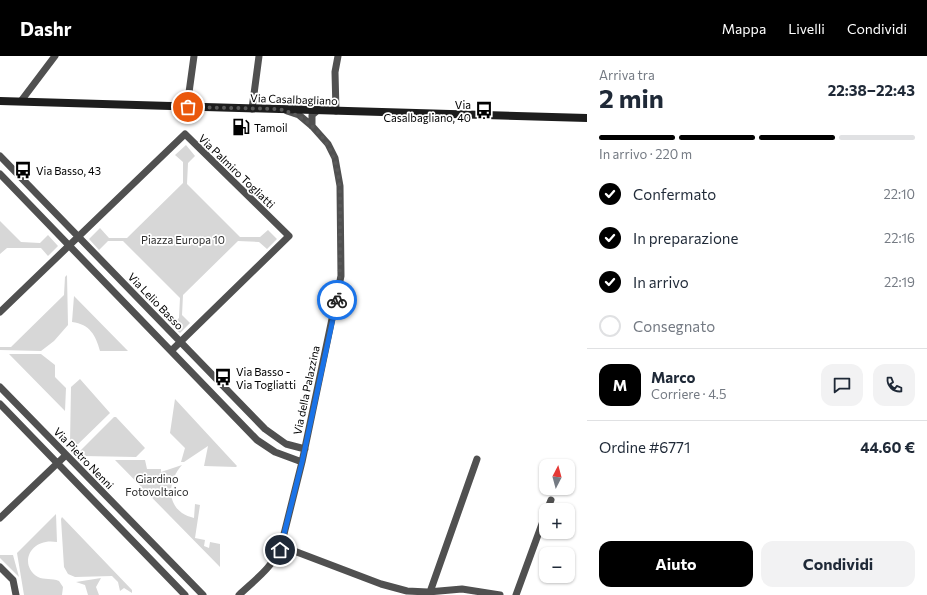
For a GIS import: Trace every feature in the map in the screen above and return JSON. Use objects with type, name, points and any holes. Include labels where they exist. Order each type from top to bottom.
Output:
[{"type":"main road","name":"Via Casalbagliano","points":[[0,100],[188,107],[587,118]]},
{"type":"street","points":[[21,101],[55,56]]},
{"type":"street","points":[[188,107],[194,56]]},
{"type":"street","points":[[252,108],[259,56]]},
{"type":"street","points":[[336,111],[335,72],[338,56]]},
{"type":"street","name":"Via della Palazzina","points":[[239,595],[273,561],[281,546],[305,449],[341,276],[338,171],[331,148],[312,126],[299,116],[279,109]]},
{"type":"street","points":[[312,126],[312,115],[318,110]]},
{"type":"street","name":"Via Palmiro Togliatti","points":[[0,312],[184,134],[289,236],[171,352]]},
{"type":"street","name":"Via Lelio Basso","points":[[0,156],[77,237],[272,436],[286,444],[305,449]]},
{"type":"street","points":[[0,174],[261,444],[284,456],[302,462]]},
{"type":"street","name":"Via Pietro Nenni","points":[[0,387],[203,595]]},
{"type":"street","name":"Via Pietro Nenni","points":[[0,404],[184,595]]},
{"type":"street","points":[[0,518],[66,455]]},
{"type":"street","points":[[430,592],[477,459]]},
{"type":"street","points":[[516,595],[539,532]]},
{"type":"street","points":[[281,546],[381,584],[407,591],[430,592],[462,589],[500,595]]},
{"type":"street","points":[[0,567],[13,580],[16,595]]},
{"type":"green space","name":"Piazza Europa 10","points":[[186,145],[195,156],[188,163],[187,184],[240,237],[260,237],[268,230],[277,239],[267,249],[259,242],[238,241],[183,295],[182,315],[190,323],[180,333],[171,325],[179,318],[180,298],[123,241],[108,241],[99,250],[89,239],[100,228],[109,238],[127,238],[183,183],[183,162],[175,155]]},
{"type":"green space","points":[[0,221],[21,242],[40,243],[48,235],[58,246],[48,256],[41,248],[7,248],[0,254]]},
{"type":"green space","points":[[67,275],[68,325],[54,341],[41,351],[0,350],[0,347],[11,347],[64,295],[65,277]]},
{"type":"green space","points":[[74,296],[128,351],[100,351],[94,336],[88,328],[72,322]]},
{"type":"green space","points":[[9,354],[41,354],[55,365],[55,377],[66,388],[65,411]]},
{"type":"green space","points":[[80,379],[110,413],[72,450],[65,443],[70,443],[71,387]]},
{"type":"green space","name":"Giardino Fotovoltaico","points":[[175,399],[237,466],[236,467],[204,466],[208,446],[184,462],[181,462],[185,448],[170,433]]},
{"type":"green space","name":"Giardino Fotovoltaico","points":[[114,417],[116,417],[145,448],[136,457],[83,456],[82,461],[76,455]]},
{"type":"green space","name":"Giardino Fotovoltaico","points":[[115,460],[145,460],[147,469],[161,469],[161,472],[182,465],[172,483],[171,496],[173,502],[182,513],[194,518],[195,504],[200,505],[195,538],[205,540],[204,546],[209,548],[210,542],[220,544],[220,567]]},
{"type":"green space","points":[[56,514],[57,542],[40,544],[30,553],[28,559],[32,572],[38,577],[59,581],[63,587],[62,595],[24,595],[17,553]]},
{"type":"green space","points":[[62,517],[132,590],[132,593],[124,588],[120,591],[118,582],[112,576],[75,577],[68,574],[64,567]]},
{"type":"green space","points":[[0,555],[13,555],[19,577],[0,558]]},
{"type":"green space","points":[[101,578],[96,587],[99,595],[88,595],[85,585],[76,582]]},
{"type":"way so far","points":[[188,107],[279,109],[292,112],[306,120],[322,136],[331,148],[335,158],[340,186],[341,276],[337,300]]},
{"type":"place","name":"Via Casalbagliano, 40","points":[[484,110]]},
{"type":"place","name":"Tamoil","points":[[241,127]]},
{"type":"place","name":"Via Basso, 43","points":[[23,170]]},
{"type":"place","name":"Via Basso - Via Togliatti","points":[[223,377]]},
{"type":"route","points":[[280,550],[302,462],[337,300]]}]
